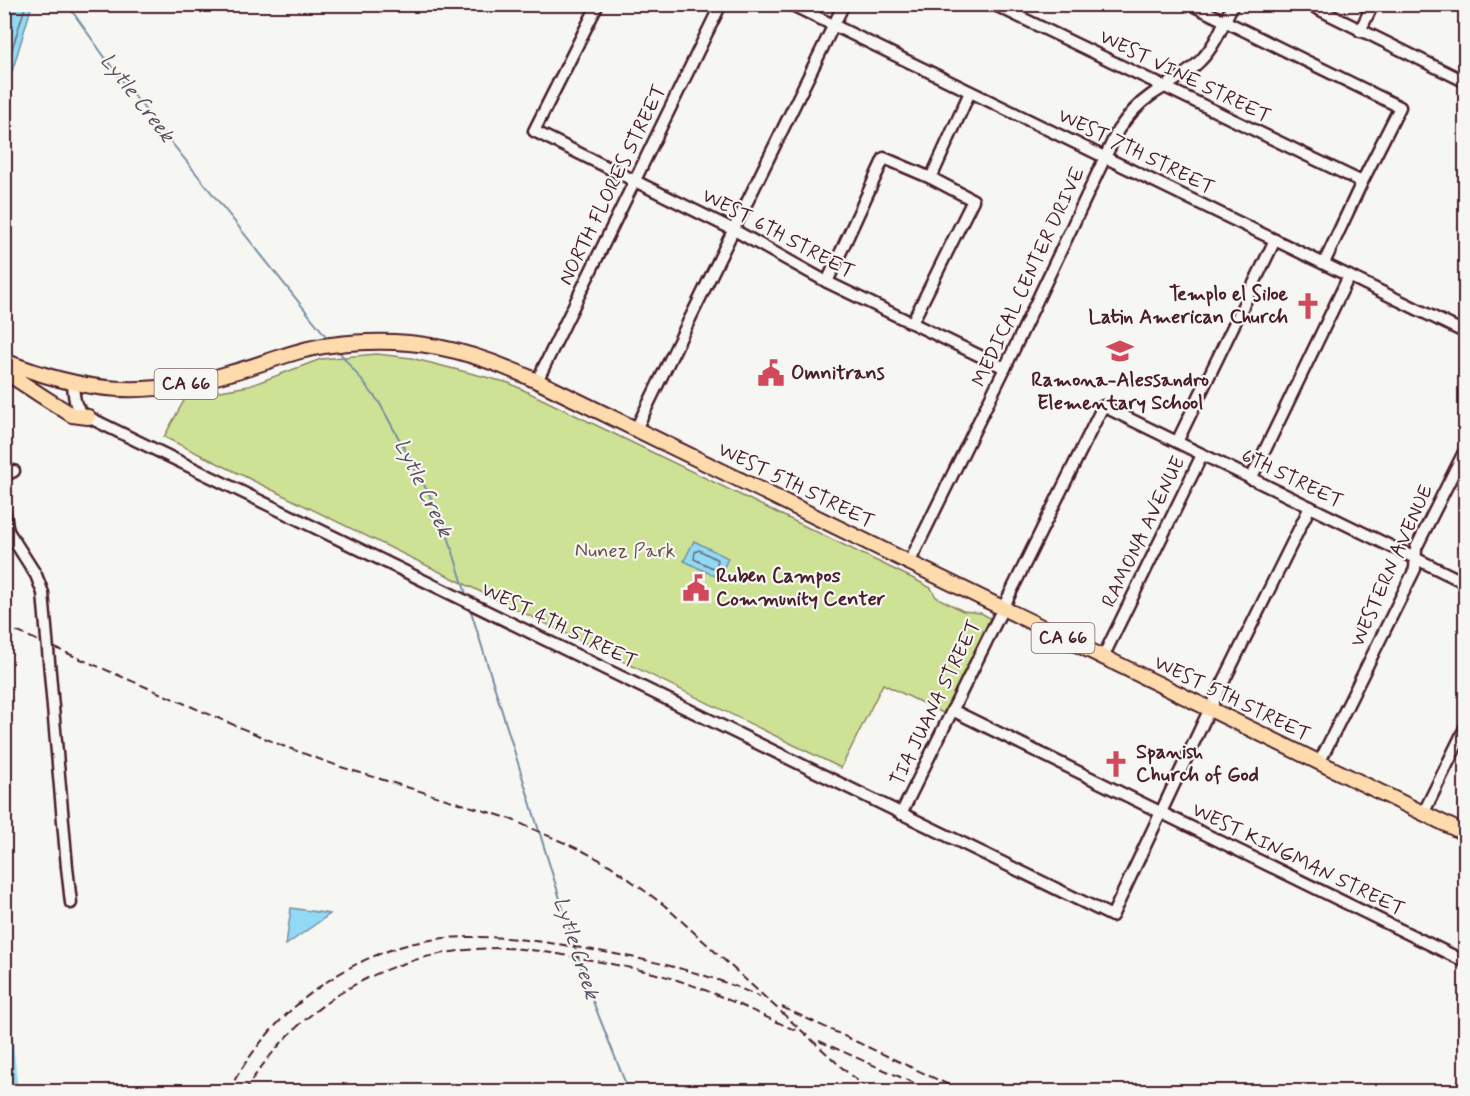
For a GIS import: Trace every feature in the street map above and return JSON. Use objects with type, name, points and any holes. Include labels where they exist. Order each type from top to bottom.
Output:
[{"type":"main road","name":"WEST 5TH STREET","points":[[73,383],[104,388],[164,388],[230,374],[294,352],[328,345],[363,342],[423,344],[448,348],[501,364],[1466,834]]},
{"type":"main road","name":"CA 66","points":[[4,361],[73,383]]},
{"type":"main road","points":[[4,361],[16,379],[72,415],[88,417]]},
{"type":"street","name":"WEST 6TH STREET","points":[[598,4],[534,131],[734,230],[827,282],[1005,368]]},
{"type":"street","name":"NORTH FLORES STREET","points":[[537,381],[721,4]]},
{"type":"street","name":"WEST 7TH STREET","points":[[790,4],[1466,333]]},
{"type":"street","points":[[636,429],[844,4]]},
{"type":"street","name":"WEST VINE STREET","points":[[993,4],[1362,182]]},
{"type":"street","points":[[1190,4],[1400,107],[1324,263]]},
{"type":"street","name":"MEDICAL CENTER DRIVE","points":[[909,563],[1118,130],[1130,114],[1150,96],[1186,74],[1200,61],[1213,46],[1233,4]]},
{"type":"street","points":[[1308,4],[1466,82]]},
{"type":"street","points":[[1360,31],[1373,4]]},
{"type":"street","points":[[931,178],[970,92]]},
{"type":"street","points":[[827,282],[884,158],[931,178],[973,200],[912,322]]},
{"type":"street","name":"RAMONA AVENUE","points":[[1177,442],[1275,240]]},
{"type":"street","points":[[1251,478],[1349,276]]},
{"type":"street","points":[[73,383],[75,404],[78,410],[88,417]]},
{"type":"street","name":"6TH STREET","points":[[1103,406],[1466,583]]},
{"type":"street","name":"TIA JUANA STREET","points":[[901,814],[1103,406]]},
{"type":"street","name":"WEST 4TH STREET","points":[[88,417],[1112,916],[1161,813]]},
{"type":"street","name":"WESTERN AVENUE","points":[[1319,764],[1415,569],[1416,548],[1464,454]]},
{"type":"street","name":"RAMONA AVENUE","points":[[1103,657],[1202,455]]},
{"type":"street","points":[[1161,813],[1203,721],[1310,507]]},
{"type":"street","points":[[4,509],[8,531],[36,575],[43,593],[71,903]]},
{"type":"street","name":"WEST KINGMAN STREET","points":[[952,710],[1466,962]]},
{"type":"street","points":[[1423,814],[1466,726]]},
{"type":"green space","name":"Nunez Park","points":[[377,354],[411,358],[509,383],[914,579],[931,588],[936,597],[963,611],[981,613],[990,618],[945,714],[883,684],[841,768],[164,437],[186,397],[249,386],[321,359]]},
{"type":"water","points":[[4,5],[32,5],[5,95]]},
{"type":"water","points":[[694,541],[728,558],[719,578],[684,561]]},
{"type":"water","points":[[291,908],[330,914],[286,945]]},
{"type":"waterway","name":"Lytle Creek","points":[[67,4],[116,73],[329,340]]},
{"type":"waterway","name":"Lytle Creek","points":[[337,349],[379,402],[443,520],[467,597]]},
{"type":"waterway","name":"Lytle Creek","points":[[470,608],[588,989],[629,1092]]},
{"type":"waterway","name":"Lytle Creek","points":[[4,992],[14,1092]]},
{"type":"railway","points":[[4,626],[283,746],[341,767],[508,818],[611,866],[664,905],[849,1074],[872,1092]]},
{"type":"railway","points":[[228,1092],[267,1035],[291,1010],[318,988],[347,969],[379,954],[412,944],[446,938],[485,937],[561,945],[681,969],[721,981],[760,997]]},
{"type":"railway","points":[[244,1092],[268,1059],[294,1030],[324,1005],[355,984],[390,968],[427,957],[465,950],[506,948],[548,952],[647,972],[710,992],[797,1031]]},
{"type":"railway","points":[[782,1007],[964,1092]]},
{"type":"railway","points":[[819,1041],[934,1092]]},
{"type":"place","name":"Templo el Siloe Latin American Church","points":[[1308,306]]},
{"type":"place","name":"Ramona-Alessandro Elementary School","points":[[1120,351]]},
{"type":"place","name":"Omnitrans","points":[[771,373]]},
{"type":"place","name":"Ruben Campos Community Center","points":[[696,588]]},
{"type":"place","name":"Spanish Church of God","points":[[1116,764]]}]
